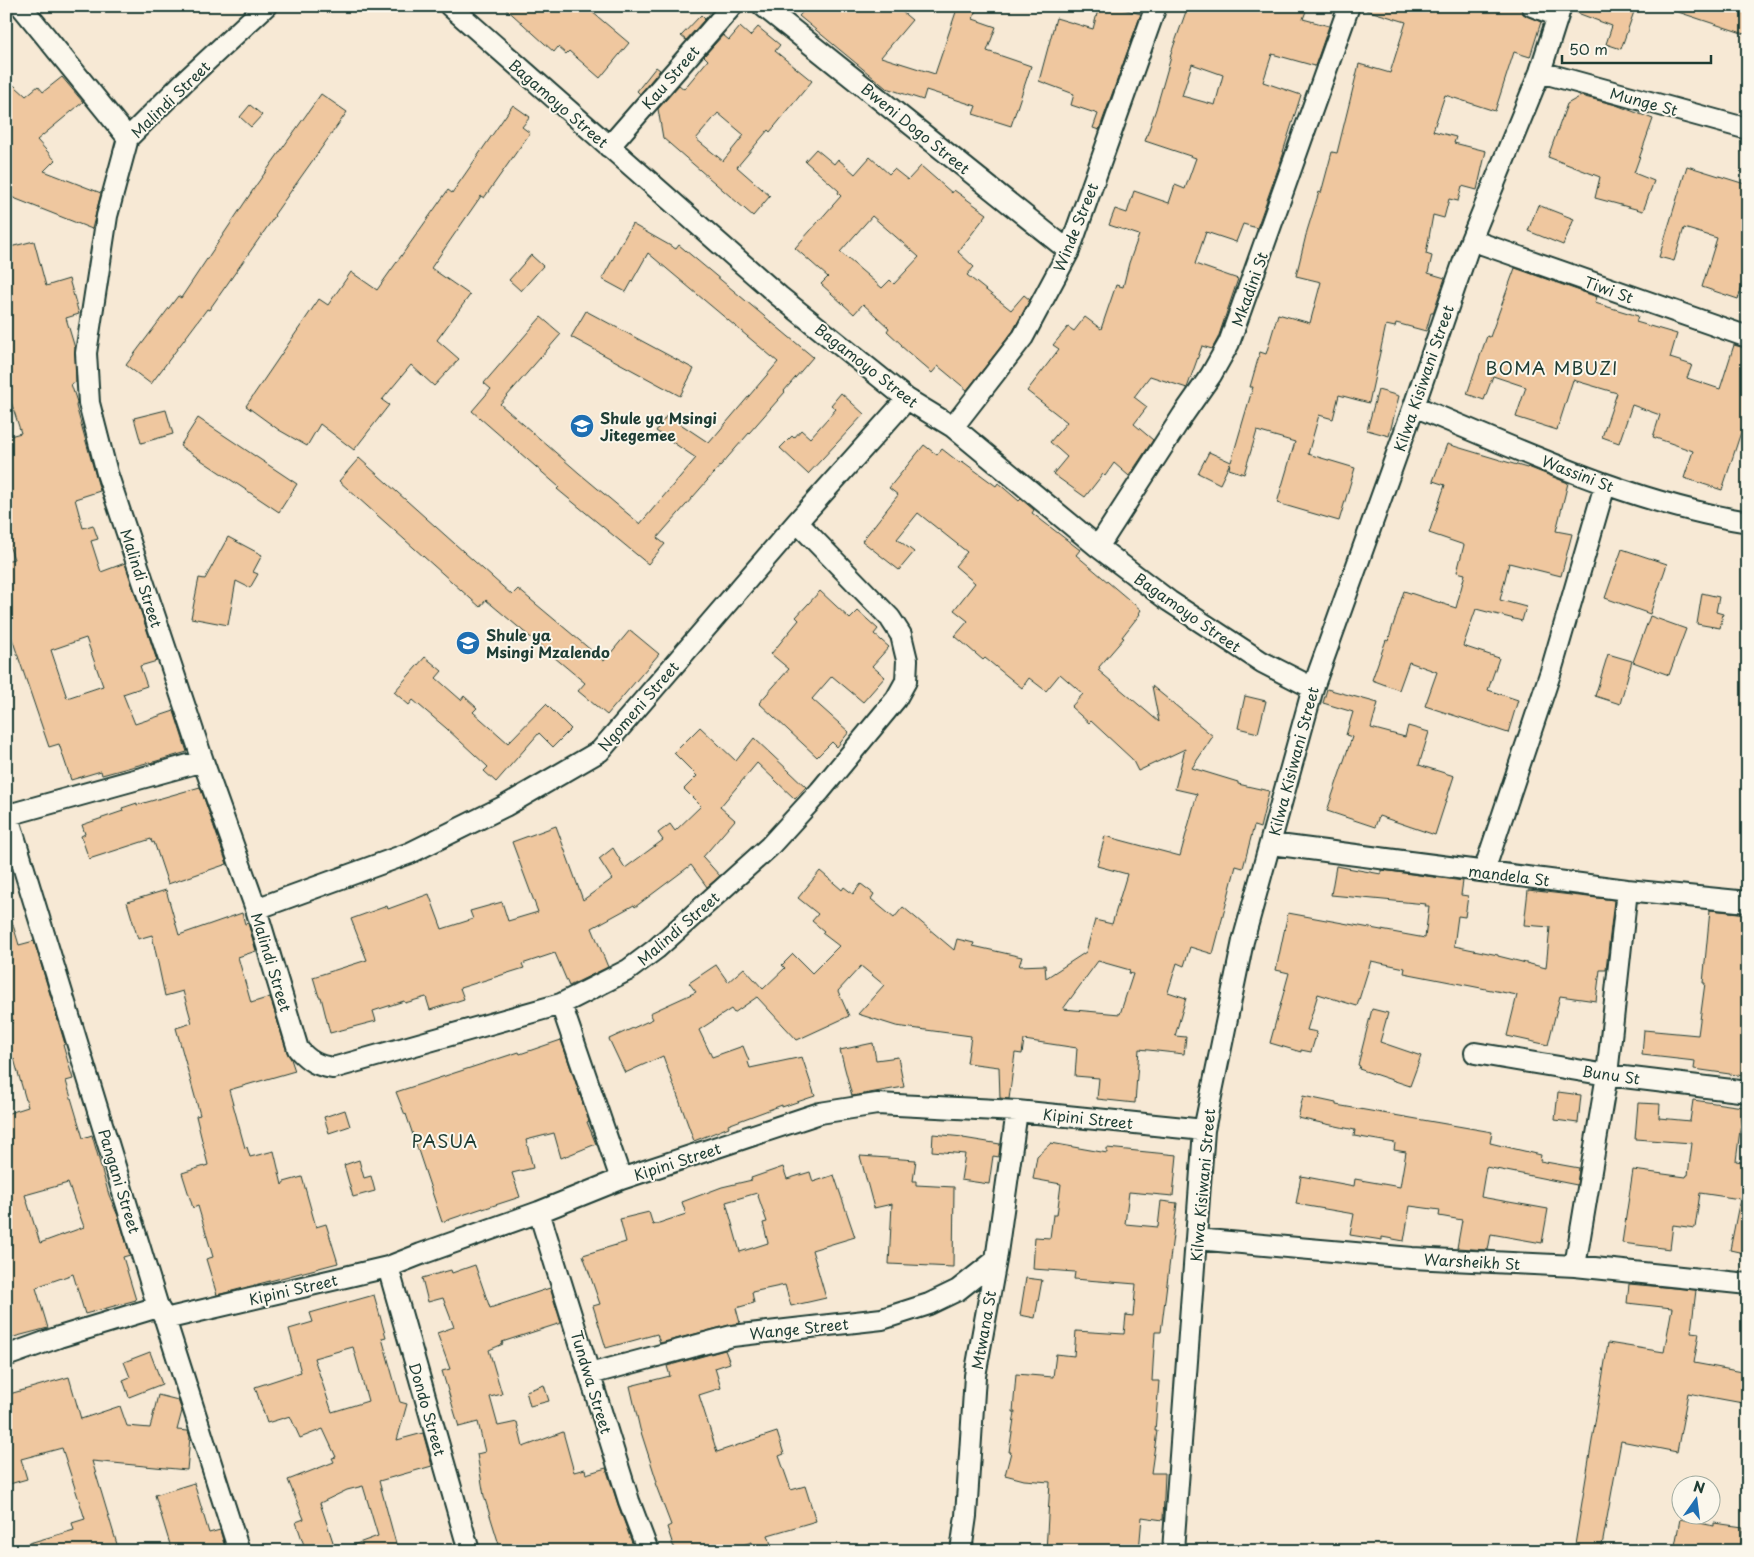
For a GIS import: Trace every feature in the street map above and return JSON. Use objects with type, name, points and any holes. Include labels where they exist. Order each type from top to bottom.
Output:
[{"type":"street","points":[[21,6],[128,138]]},
{"type":"street","name":"Malindi Street","points":[[266,6],[183,83],[128,138],[107,216],[86,352],[89,403],[107,473],[203,761],[256,908],[298,1050],[308,1060],[319,1066],[333,1068],[561,1004],[628,970],[656,949],[769,847],[820,791],[890,707],[906,681],[907,660],[902,635],[890,618],[797,522]]},
{"type":"street","name":"Bagamoyo Street","points":[[450,6],[780,296],[907,399],[953,427],[1098,547],[1169,601],[1262,662],[1313,688]]},
{"type":"street","name":"Kau Street","points":[[609,147],[732,6]]},
{"type":"street","name":"Bweni Dogo Street","points":[[763,6],[1069,251]]},
{"type":"street","name":"Winde Street","points":[[953,427],[1023,337],[1069,251],[1156,6]]},
{"type":"street","name":"Mkadini St","points":[[1098,547],[1211,375],[1229,343],[1349,6]]},
{"type":"street","points":[[1532,6],[1560,11]]},
{"type":"street","name":"Kilwa Kisiwani Street","points":[[1173,1551],[1204,1130],[1243,942],[1313,688],[1414,406],[1470,240],[1540,72],[1560,11]]},
{"type":"street","name":"Munge St","points":[[1540,72],[1748,129]]},
{"type":"street","name":"Tiwi St","points":[[1470,240],[1748,337]]},
{"type":"street","name":"Ngomeni Street","points":[[256,908],[410,853],[505,806],[600,752],[797,522],[907,399]]},
{"type":"street","name":"Wassini St","points":[[1414,406],[1605,485],[1712,517],[1748,522]]},
{"type":"street","points":[[1484,871],[1551,671],[1605,485]]},
{"type":"street","points":[[7,812],[203,761]]},
{"type":"street","name":"Pangani Street","points":[[7,812],[161,1313],[239,1551]]},
{"type":"street","name":"mandela St","points":[[1271,844],[1627,890],[1748,902]]},
{"type":"street","points":[[1575,1266],[1607,1075],[1627,890]]},
{"type":"street","points":[[561,1004],[621,1179]]},
{"type":"street","name":"Bunu St","points":[[1475,1052],[1607,1075],[1748,1092]]},
{"type":"street","name":"Kipini Street","points":[[6,1356],[59,1337],[161,1313],[388,1267],[539,1212],[621,1179],[820,1113],[877,1104],[1017,1111],[1204,1130]]},
{"type":"street","name":"Mtwana St","points":[[961,1551],[966,1516],[975,1376],[996,1260],[1017,1111]]},
{"type":"street","name":"Tundwa Street","points":[[539,1212],[629,1500],[648,1551]]},
{"type":"street","name":"Warsheikh St","points":[[1196,1239],[1412,1258],[1575,1266],[1748,1284]]},
{"type":"street","name":"Wange Street","points":[[590,1374],[732,1336],[882,1319],[929,1304],[958,1290],[996,1260]]},
{"type":"street","name":"Dondo Street","points":[[388,1267],[469,1551]]},
{"type":"building","points":[[503,6],[585,6],[629,43],[600,78],[569,51],[566,54],[558,47],[554,52]]},
{"type":"building","points":[[808,6],[895,6],[912,20],[881,57],[935,74],[958,6],[977,6],[973,19],[996,27],[987,51],[1031,66],[1011,126],[973,114],[976,106],[926,90],[923,100],[886,88],[799,16]]},
{"type":"building","points":[[1099,6],[1113,6],[1141,14],[1099,130],[1093,128],[1098,114],[1071,105],[1074,94],[1039,81],[1056,18],[1093,29]]},
{"type":"building","points":[[1188,6],[1308,6],[1303,19],[1329,26],[1315,66],[1272,54],[1263,82],[1301,95],[1284,152],[1257,228],[1243,224],[1236,242],[1206,232],[1195,264],[1238,279],[1218,338],[1212,349],[1202,346],[1187,388],[1150,376],[1134,397],[1147,407],[1134,424],[1153,440],[1129,476],[1114,463],[1105,476],[1103,474],[1085,497],[1053,474],[1067,457],[1050,442],[1067,422],[1027,391],[1059,349],[1053,345],[1068,327],[1074,331],[1085,317],[1101,329],[1116,285],[1123,287],[1139,235],[1109,225],[1115,209],[1127,213],[1134,191],[1169,203],[1175,185],[1185,189],[1196,158],[1145,141],[1156,109],[1170,56]],"holes":[[[1192,64],[1223,75],[1215,105],[1182,96]]]},
{"type":"building","points":[[1367,6],[1520,6],[1523,14],[1541,22],[1530,57],[1514,52],[1495,111],[1445,95],[1433,131],[1456,137],[1454,143],[1486,151],[1477,190],[1462,186],[1458,201],[1449,199],[1444,218],[1433,215],[1426,254],[1432,256],[1428,273],[1445,278],[1426,331],[1396,323],[1395,327],[1386,325],[1369,403],[1339,395],[1333,419],[1319,415],[1308,454],[1355,468],[1339,521],[1277,503],[1295,442],[1257,431],[1244,474],[1229,469],[1230,463],[1220,484],[1198,473],[1209,452],[1231,462],[1253,387],[1250,387],[1260,352],[1266,354],[1278,314],[1310,323],[1321,282],[1296,276],[1307,231],[1319,192],[1321,193],[1332,152],[1337,153],[1359,64],[1390,73],[1406,22],[1366,10]]},
{"type":"building","points":[[1573,6],[1636,6],[1621,49],[1606,44],[1612,26],[1572,11]]},
{"type":"building","points":[[1670,6],[1748,6],[1748,35],[1669,9]]},
{"type":"building","points":[[701,15],[705,19],[686,40],[681,36]]},
{"type":"building","points":[[740,27],[750,36],[758,27],[780,45],[775,51],[812,81],[770,132],[768,130],[737,167],[770,196],[753,216],[663,138],[658,109],[679,85],[684,89],[708,60],[704,56],[723,35],[729,40]],"holes":[[[718,113],[744,135],[723,161],[696,139]]]},
{"type":"building","points":[[656,67],[660,70],[640,94],[637,91]]},
{"type":"building","points":[[62,77],[83,102],[37,140],[55,160],[44,171],[101,193],[92,229],[6,195],[6,78],[26,96],[38,86],[43,92]]},
{"type":"building","points":[[321,94],[347,112],[209,310],[207,309],[151,384],[126,365],[178,296],[181,298],[257,184]]},
{"type":"building","points":[[1581,96],[1616,105],[1653,119],[1634,173],[1654,181],[1643,211],[1595,198],[1600,177],[1548,157],[1567,104]]},
{"type":"building","points":[[250,105],[262,115],[251,127],[240,117]]},
{"type":"building","points":[[513,105],[530,117],[522,127],[530,133],[484,198],[481,196],[431,268],[470,295],[437,340],[459,359],[434,386],[411,365],[382,400],[389,405],[354,450],[320,424],[307,446],[279,430],[246,406],[319,299],[328,305],[351,272],[377,290],[448,190],[452,193]]},
{"type":"building","points":[[816,149],[834,164],[838,159],[855,174],[870,157],[889,174],[894,169],[908,180],[921,166],[952,193],[954,190],[987,214],[958,252],[974,267],[967,275],[1011,310],[1024,295],[1030,300],[1013,331],[967,390],[938,366],[932,373],[901,346],[887,331],[889,328],[863,304],[854,314],[821,284],[828,277],[795,248],[841,196],[838,193],[839,191],[805,161]],"holes":[[[872,216],[919,257],[894,284],[890,280],[882,288],[840,252]]]},
{"type":"building","points":[[1687,166],[1748,185],[1748,270],[1738,299],[1702,287],[1717,238],[1684,228],[1674,261],[1659,257]]},
{"type":"building","points":[[1538,205],[1574,219],[1563,245],[1528,231]]},
{"type":"building","points":[[632,224],[676,249],[679,245],[813,357],[785,392],[657,538],[665,544],[648,564],[557,489],[559,487],[472,411],[491,389],[484,383],[541,317],[561,334],[500,404],[640,524],[696,458],[656,431],[667,415],[709,443],[778,362],[648,253],[626,292],[602,279]]},
{"type":"building","points":[[34,241],[46,286],[69,279],[79,314],[66,318],[75,348],[76,382],[71,384],[100,491],[75,499],[83,528],[93,525],[98,539],[91,541],[101,572],[125,563],[157,661],[140,666],[147,686],[123,694],[135,724],[174,711],[187,752],[102,775],[101,771],[71,780],[59,744],[49,747],[6,621],[6,561],[14,559],[6,537],[6,437],[21,433],[6,386],[6,298],[12,296],[6,273],[6,248]],"holes":[[[86,638],[103,686],[67,698],[51,650]]]},
{"type":"building","points":[[531,255],[543,266],[521,291],[509,280]]},
{"type":"building","points":[[1515,268],[1597,297],[1595,303],[1638,316],[1636,322],[1677,334],[1670,358],[1692,365],[1687,378],[1720,389],[1734,345],[1748,349],[1748,411],[1722,490],[1684,478],[1693,451],[1653,437],[1660,415],[1632,405],[1619,443],[1602,437],[1617,393],[1573,380],[1557,430],[1516,417],[1526,387],[1493,376],[1484,400],[1467,394],[1487,336],[1490,337]]},
{"type":"building","points":[[586,311],[694,369],[680,396],[571,337]]},
{"type":"building","points":[[1378,390],[1399,396],[1389,436],[1367,430]]},
{"type":"building","points":[[841,393],[864,414],[808,474],[780,448],[792,436],[794,438],[801,430],[810,438],[836,409],[831,405]]},
{"type":"building","points":[[166,410],[173,434],[141,443],[134,418]]},
{"type":"building","points":[[198,418],[297,484],[279,512],[180,446]]},
{"type":"building","points":[[1447,444],[1528,467],[1568,483],[1556,531],[1572,534],[1561,576],[1509,563],[1500,600],[1526,607],[1522,621],[1476,609],[1463,646],[1499,658],[1488,690],[1518,700],[1508,733],[1425,706],[1437,672],[1409,662],[1399,690],[1372,680],[1386,640],[1388,641],[1404,591],[1456,608],[1465,574],[1457,572],[1464,545],[1429,533],[1445,485],[1433,481]]},
{"type":"building","points":[[924,445],[937,455],[942,449],[996,486],[998,483],[1019,501],[1021,499],[1034,510],[1032,513],[1080,550],[1076,555],[1141,610],[1122,637],[1124,638],[1098,670],[1159,722],[1152,686],[1213,736],[1192,768],[1238,782],[1238,784],[1269,791],[1260,828],[1254,826],[1243,868],[1236,866],[1213,954],[1190,947],[1184,966],[1177,963],[1168,992],[1186,998],[1175,1036],[1186,1037],[1184,1054],[1139,1049],[1135,1103],[1097,1099],[1099,1078],[1075,1076],[1077,1048],[1024,1040],[1022,1054],[1015,1053],[1009,1099],[1000,1098],[999,1067],[967,1063],[971,1036],[896,1026],[858,1014],[884,985],[861,966],[838,991],[849,1016],[797,1040],[757,997],[734,1013],[731,1009],[699,1030],[712,1057],[743,1046],[750,1068],[802,1057],[815,1096],[782,1107],[782,1105],[728,1125],[729,1127],[694,1141],[663,1056],[625,1073],[609,1039],[653,1019],[650,1013],[696,992],[689,983],[716,965],[728,982],[744,968],[763,989],[785,968],[782,965],[793,954],[812,973],[839,946],[822,933],[824,931],[812,921],[818,914],[798,898],[820,871],[842,890],[844,887],[853,894],[861,884],[874,894],[871,899],[894,918],[903,907],[954,950],[957,939],[974,943],[973,946],[1022,957],[1019,966],[1045,965],[1046,978],[1086,952],[1095,920],[1112,924],[1127,874],[1097,866],[1105,836],[1180,856],[1197,794],[1175,789],[1185,749],[1138,771],[1132,759],[1091,721],[1089,723],[1071,707],[1083,694],[1060,674],[1046,691],[1029,678],[1022,688],[985,658],[983,660],[955,636],[968,621],[954,610],[975,583],[955,566],[967,552],[918,513],[897,539],[914,552],[899,570],[862,541],[898,495],[889,488]],"holes":[[[1098,961],[1130,970],[1129,973],[1133,974],[1120,1014],[1063,1009]]]},
{"type":"building","points":[[359,458],[512,595],[518,589],[604,661],[630,630],[659,654],[607,715],[578,691],[585,683],[486,600],[480,607],[339,481]]},
{"type":"building","points":[[228,537],[262,555],[253,572],[258,574],[250,588],[236,581],[228,625],[191,618],[199,578],[205,579]]},
{"type":"building","points":[[1622,549],[1667,564],[1650,614],[1605,598]]},
{"type":"building","points":[[820,591],[850,619],[858,611],[878,629],[874,634],[889,647],[872,666],[885,677],[863,702],[832,676],[812,699],[849,732],[837,747],[832,742],[817,757],[759,703],[789,669],[771,654],[799,620],[796,617]]},
{"type":"building","points":[[1702,593],[1719,597],[1716,612],[1723,614],[1720,628],[1697,624]]},
{"type":"building","points":[[1650,616],[1686,629],[1669,675],[1633,662]]},
{"type":"building","points":[[1608,654],[1632,661],[1620,704],[1595,696]]},
{"type":"building","points":[[425,657],[442,671],[436,678],[461,700],[464,696],[477,708],[473,712],[508,743],[546,704],[571,729],[553,747],[539,733],[496,782],[484,771],[488,767],[446,728],[413,700],[409,705],[394,692]]},
{"type":"building","points":[[1327,689],[1378,703],[1371,728],[1405,737],[1408,726],[1429,732],[1419,765],[1454,776],[1435,835],[1379,816],[1375,827],[1327,811],[1352,737],[1346,735],[1353,712],[1323,703]]},
{"type":"building","points":[[1245,696],[1266,701],[1258,733],[1238,728]]},
{"type":"building","points":[[700,727],[736,761],[754,738],[806,787],[795,799],[757,763],[720,807],[735,820],[703,857],[720,876],[707,887],[691,865],[635,907],[634,905],[592,928],[608,967],[569,986],[555,953],[522,964],[524,968],[460,988],[464,999],[430,1010],[426,997],[405,1003],[404,1001],[373,1011],[376,1021],[330,1033],[321,997],[319,997],[313,977],[367,960],[351,919],[387,906],[388,909],[429,894],[442,929],[473,919],[470,911],[502,902],[508,921],[538,912],[512,842],[556,826],[583,900],[612,879],[599,859],[613,848],[625,868],[663,840],[658,833],[670,824],[675,831],[701,806],[684,789],[697,776],[674,753]]},
{"type":"building","points":[[200,787],[227,864],[168,884],[154,842],[152,843],[151,839],[89,859],[81,836],[85,834],[82,825],[123,811],[122,808],[137,803],[137,805]]},
{"type":"building","points":[[1336,866],[1381,874],[1381,870],[1463,881],[1461,895],[1468,896],[1465,917],[1458,916],[1454,946],[1546,968],[1550,927],[1524,925],[1528,890],[1614,900],[1606,970],[1600,970],[1596,1001],[1560,996],[1548,1045],[1507,1036],[1517,995],[1404,973],[1405,968],[1371,961],[1357,1006],[1318,994],[1307,1030],[1317,1032],[1311,1052],[1301,1050],[1301,1052],[1270,1043],[1289,973],[1276,970],[1288,913],[1425,938],[1429,906],[1425,906],[1426,904],[1331,895]]},
{"type":"building","points":[[166,890],[179,935],[242,913],[245,924],[248,923],[256,951],[238,957],[251,1003],[270,997],[295,1071],[229,1090],[245,1148],[247,1147],[250,1157],[274,1151],[282,1185],[284,1182],[302,1177],[316,1227],[326,1224],[338,1263],[217,1295],[206,1259],[213,1257],[198,1206],[193,1208],[182,1173],[208,1165],[196,1116],[200,1115],[176,1028],[192,1023],[183,991],[165,996],[152,935],[138,939],[127,902]]},
{"type":"building","points":[[1710,910],[1748,914],[1748,1045],[1744,1076],[1694,1069],[1695,1061],[1642,1055],[1644,1030],[1698,1035],[1705,983],[1703,983]]},
{"type":"building","points":[[10,915],[19,945],[34,941],[65,1044],[63,1045],[73,1079],[66,1081],[83,1138],[92,1135],[109,1195],[118,1216],[130,1255],[123,1257],[136,1300],[85,1314],[73,1274],[36,1288],[48,1328],[6,1339],[6,1114],[28,1107],[14,1059],[6,1061],[6,1024],[13,1022],[6,998],[6,916]],"holes":[[[68,1183],[84,1227],[40,1243],[25,1195]]]},
{"type":"building","points":[[1372,1009],[1388,1013],[1380,1042],[1421,1056],[1410,1086],[1359,1069],[1360,1066],[1358,1065]]},
{"type":"building","points":[[561,1040],[589,1121],[587,1122],[596,1144],[561,1158],[554,1133],[526,1140],[533,1168],[512,1173],[520,1197],[442,1222],[406,1114],[396,1092]]},
{"type":"building","points":[[873,1043],[876,1060],[898,1057],[904,1087],[852,1096],[840,1050]]},
{"type":"building","points":[[1558,1092],[1581,1095],[1578,1123],[1555,1120]]},
{"type":"building","points":[[1303,1096],[1336,1103],[1336,1105],[1492,1132],[1490,1143],[1541,1155],[1540,1161],[1579,1168],[1577,1185],[1486,1167],[1481,1197],[1548,1209],[1542,1243],[1491,1234],[1488,1250],[1457,1248],[1462,1220],[1439,1216],[1440,1210],[1410,1206],[1404,1241],[1382,1237],[1382,1240],[1350,1235],[1354,1214],[1296,1204],[1301,1176],[1354,1186],[1355,1179],[1400,1187],[1406,1152],[1394,1150],[1395,1143],[1354,1136],[1355,1130],[1298,1118]]},
{"type":"building","points":[[1693,1100],[1743,1107],[1736,1161],[1748,1163],[1748,1254],[1730,1250],[1740,1199],[1700,1193],[1695,1228],[1673,1225],[1670,1249],[1622,1243],[1633,1170],[1686,1177],[1688,1175],[1692,1143],[1635,1139],[1638,1103],[1660,1104],[1659,1118],[1690,1121]]},
{"type":"building","points":[[345,1110],[350,1126],[329,1133],[324,1117]]},
{"type":"building","points":[[933,1134],[1000,1144],[999,1157],[993,1156],[989,1184],[961,1180],[965,1154],[932,1151]]},
{"type":"building","points":[[1051,1143],[1107,1153],[1107,1148],[1177,1155],[1173,1196],[1129,1192],[1125,1224],[1158,1227],[1161,1201],[1177,1203],[1161,1332],[1155,1332],[1152,1381],[1159,1381],[1155,1431],[1157,1431],[1151,1473],[1165,1473],[1163,1520],[1142,1517],[1139,1551],[1046,1551],[1050,1482],[1024,1480],[1005,1475],[1011,1452],[1009,1452],[1015,1412],[1013,1412],[1016,1374],[1053,1377],[1056,1354],[1074,1356],[1076,1331],[1124,1334],[1126,1315],[1133,1316],[1136,1284],[1074,1279],[1075,1272],[1033,1269],[1035,1237],[1050,1238],[1053,1215],[1057,1215],[1061,1184],[1033,1179],[1037,1156]]},
{"type":"building","points":[[860,1156],[916,1160],[913,1181],[916,1181],[916,1185],[954,1187],[953,1267],[889,1264],[892,1204],[874,1208]]},
{"type":"building","points":[[359,1160],[364,1178],[371,1176],[375,1191],[353,1197],[344,1165]]},
{"type":"building","points":[[783,1167],[787,1179],[810,1172],[813,1182],[834,1175],[855,1237],[812,1250],[826,1298],[791,1306],[785,1285],[752,1292],[754,1303],[736,1308],[740,1323],[660,1343],[657,1334],[606,1348],[593,1306],[600,1304],[583,1255],[626,1242],[620,1219],[649,1212],[653,1225],[686,1214],[682,1202],[722,1187],[752,1180],[751,1178]],"holes":[[[757,1193],[767,1222],[763,1223],[768,1243],[740,1252],[726,1202]]]},
{"type":"building","points":[[475,1265],[490,1308],[550,1288],[561,1323],[502,1342],[503,1344],[489,1350],[502,1394],[490,1397],[498,1426],[517,1422],[523,1447],[563,1432],[574,1472],[585,1469],[586,1474],[606,1468],[635,1551],[501,1551],[484,1496],[477,1454],[485,1452],[478,1422],[459,1427],[442,1371],[450,1369],[437,1333],[454,1327],[443,1298],[428,1302],[422,1278],[451,1270],[452,1273]]},
{"type":"building","points":[[1026,1278],[1042,1280],[1035,1318],[1020,1315]]},
{"type":"building","points":[[1629,1284],[1696,1290],[1691,1332],[1699,1333],[1694,1363],[1748,1373],[1748,1404],[1688,1393],[1677,1452],[1621,1441],[1601,1551],[1574,1551],[1608,1343],[1664,1352],[1672,1308],[1627,1303]]},
{"type":"building","points":[[374,1295],[386,1337],[382,1338],[400,1402],[407,1404],[397,1440],[423,1433],[432,1466],[379,1481],[398,1551],[342,1551],[342,1549],[378,1536],[363,1486],[347,1490],[320,1503],[336,1551],[306,1551],[296,1522],[304,1519],[288,1480],[334,1462],[332,1458],[336,1457],[323,1429],[300,1438],[290,1416],[267,1423],[255,1387],[301,1372],[289,1329],[313,1322],[310,1313]],"holes":[[[353,1347],[368,1401],[332,1412],[314,1358]]]},
{"type":"building","points":[[725,1350],[730,1363],[715,1368],[721,1388],[699,1395],[717,1452],[777,1432],[784,1454],[779,1456],[791,1490],[805,1486],[816,1521],[768,1535],[773,1551],[755,1551],[752,1542],[723,1551],[675,1551],[667,1527],[671,1525],[655,1483],[657,1482],[640,1429],[630,1386],[670,1376],[667,1366]]},
{"type":"building","points":[[150,1352],[162,1384],[129,1397],[123,1380],[130,1377],[124,1362]]},
{"type":"building","points":[[69,1377],[81,1419],[120,1406],[127,1426],[150,1428],[158,1395],[178,1400],[182,1411],[177,1430],[188,1431],[190,1437],[187,1470],[92,1461],[119,1551],[19,1551],[19,1546],[74,1530],[72,1523],[85,1519],[62,1448],[21,1459],[27,1479],[6,1485],[6,1395]]},
{"type":"building","points":[[544,1385],[549,1401],[530,1406],[526,1391]]},
{"type":"building","points":[[194,1483],[209,1533],[220,1530],[226,1551],[172,1551],[155,1495]]},
{"type":"building","points":[[1679,1524],[1714,1526],[1714,1524],[1721,1524],[1743,1527],[1740,1551],[1674,1551]]},
{"type":"place","name":"Shule ya Msingi Jitegemee","points":[[582,426]]},
{"type":"place","name":"Shule ya Msingi Mzalendo","points":[[468,643]]},
{"type":"district","name":"BOMA MBUZI","points":[[1552,367]]},
{"type":"district","name":"PASUA","points":[[445,1140]]}]
